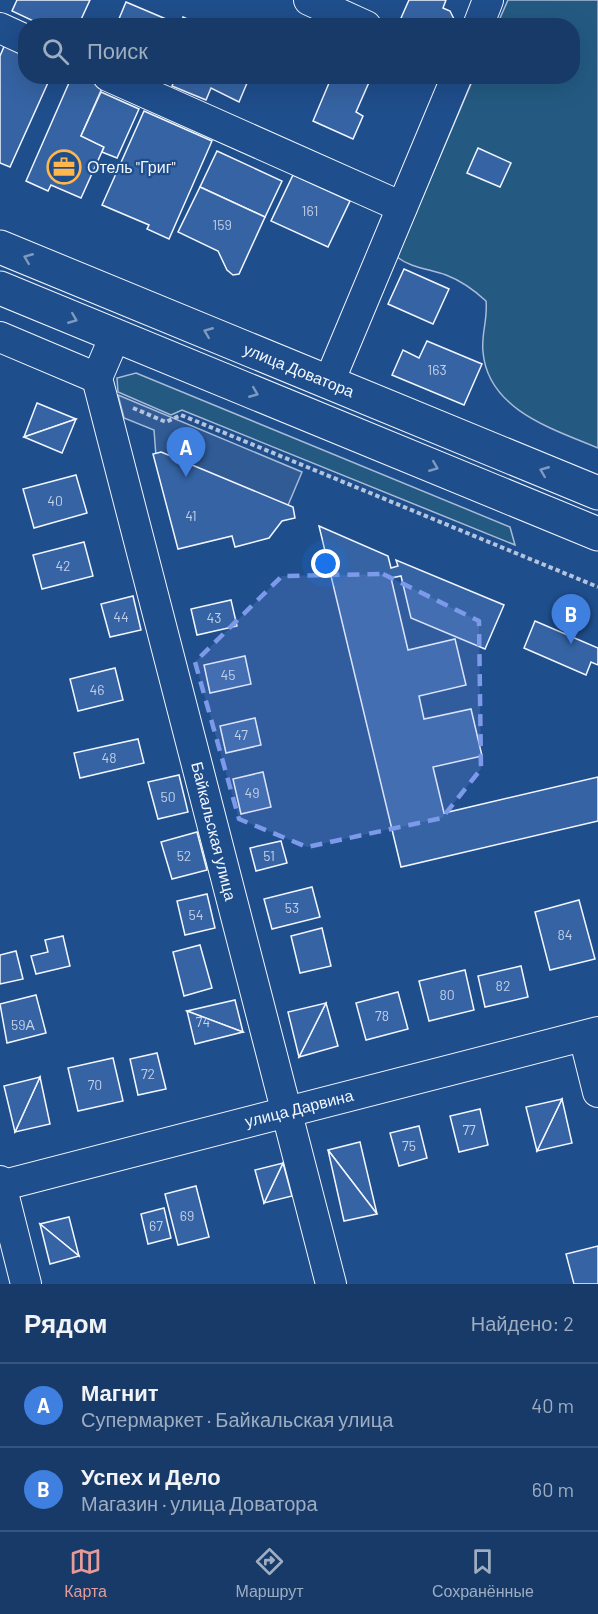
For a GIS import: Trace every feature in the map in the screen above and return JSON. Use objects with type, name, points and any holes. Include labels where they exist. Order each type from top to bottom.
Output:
[{"type":"main road","name":"улица Доватора","points":[[0,247],[598,493]]},
{"type":"main road","points":[[0,288],[598,534]]},
{"type":"street","points":[[309,0],[348,18]]},
{"type":"street","points":[[481,18],[488,0]]},
{"type":"street","points":[[0,28],[18,36]]},
{"type":"street","points":[[126,84],[402,207]]},
{"type":"street","points":[[328,382],[454,84]]},
{"type":"street","points":[[0,337],[100,386],[115,336]]},
{"type":"street","name":"Байкальская улица","points":[[100,386],[331,1284]]},
{"type":"street","points":[[591,1034],[598,1092]]},
{"type":"street","name":"улица Дарвина","points":[[0,1184],[591,1034]]},
{"type":"street","points":[[0,1184],[26,1284]]},
{"type":"path","points":[[100,386],[166,422],[181,415],[598,587]]},
{"type":"highlighted area","points":[[383,574],[479,621],[481,769],[442,818],[307,847],[239,819],[195,662],[282,576]]},
{"type":"shaded area","points":[[508,0],[598,0],[598,448],[543,425],[510,403],[497,389],[488,372],[483,352],[486,301],[457,280],[408,264],[397,257],[471,84],[580,84],[580,18],[500,18]]},
{"type":"shaded area","points":[[136,373],[510,527],[515,545],[182,410],[171,415],[118,392],[117,378]]},
{"type":"shaded area","points":[[118,395],[302,472],[286,510],[156,456],[154,430],[124,418]]},
{"type":"building","points":[[17,0],[90,0],[82,18],[27,18],[12,11]]},
{"type":"building","points":[[409,0],[446,0],[443,8],[450,11],[454,18],[401,18]]},
{"type":"building","points":[[126,2],[164,18],[119,18]]},
{"type":"building","points":[[6,42],[18,47],[18,84],[47,84],[10,167],[0,163],[0,56]]},
{"type":"building","points":[[68,84],[103,86],[81,136],[104,147],[81,198],[51,185],[48,191],[26,181]]},
{"type":"building","points":[[173,84],[247,84],[239,102],[211,88],[206,100],[172,86]]},
{"type":"building","points":[[329,84],[368,84],[356,112],[363,116],[353,139],[313,121]]},
{"type":"building","points":[[101,92],[139,109],[117,158],[102,152],[104,147],[81,136]]},
{"type":"building","points":[[144,111],[212,141],[169,239],[147,229],[149,225],[102,205]]},
{"type":"building","points":[[478,148],[511,163],[500,187],[467,173]]},
{"type":"building","points":[[217,151],[282,181],[265,217],[200,187]]},
{"type":"building","points":[[293,175],[350,201],[328,247],[271,221]]},
{"type":"building","points":[[200,187],[265,217],[239,274],[233,275],[227,270],[218,251],[178,232]]},
{"type":"building","points":[[404,269],[449,289],[433,324],[388,304]]},
{"type":"building","points":[[427,341],[482,364],[464,405],[392,375],[403,350],[419,358]]},
{"type":"building","points":[[37,403],[76,419],[24,437]]},
{"type":"building","points":[[76,419],[62,453],[24,437]]},
{"type":"building","points":[[161,452],[293,507],[295,518],[282,521],[269,538],[235,547],[232,536],[178,549],[153,454]]},
{"type":"building","points":[[76,475],[87,513],[34,528],[23,489]]},
{"type":"building","points":[[319,526],[388,556],[391,568],[398,566],[396,560],[504,605],[485,649],[411,618],[401,576],[391,578],[408,650],[455,639],[466,685],[419,696],[424,719],[471,709],[482,756],[433,767],[444,813],[598,777],[598,821],[401,867]]},
{"type":"building","points":[[84,542],[93,576],[42,589],[33,555]]},
{"type":"building","points":[[133,596],[141,630],[110,637],[101,604]]},
{"type":"building","points":[[231,600],[237,626],[197,635],[191,609]]},
{"type":"building","points":[[535,621],[598,648],[598,665],[591,662],[586,675],[524,648]]},
{"type":"building","points":[[245,656],[251,684],[210,693],[204,665]]},
{"type":"building","points":[[115,668],[123,700],[78,711],[70,679]]},
{"type":"building","points":[[255,718],[261,745],[226,753],[220,726]]},
{"type":"building","points":[[138,739],[144,763],[80,778],[74,753]]},
{"type":"building","points":[[263,772],[271,807],[241,814],[233,779]]},
{"type":"building","points":[[179,775],[188,812],[158,819],[148,782]]},
{"type":"building","points":[[197,832],[207,870],[172,879],[161,842]]},
{"type":"building","points":[[281,841],[287,863],[256,871],[250,848]]},
{"type":"building","points":[[312,887],[320,917],[272,929],[264,899]]},
{"type":"building","points":[[207,894],[215,928],[185,935],[177,901]]},
{"type":"building","points":[[579,900],[595,959],[550,970],[535,912]]},
{"type":"building","points":[[322,928],[331,966],[300,973],[291,936]]},
{"type":"building","points":[[63,936],[70,966],[36,974],[31,956],[48,952],[45,940]]},
{"type":"building","points":[[200,945],[212,988],[184,996],[173,952]]},
{"type":"building","points":[[16,951],[23,979],[0,984],[0,955]]},
{"type":"building","points":[[521,966],[528,997],[485,1007],[478,976]]},
{"type":"building","points":[[465,970],[474,1010],[429,1021],[419,981]]},
{"type":"building","points":[[398,992],[408,1029],[366,1040],[356,1003]]},
{"type":"building","points":[[36,995],[46,1033],[7,1043],[0,1004]]},
{"type":"building","points":[[235,1000],[243,1032],[187,1011]]},
{"type":"building","points":[[326,1003],[338,1046],[299,1057]]},
{"type":"building","points":[[326,1003],[299,1057],[288,1012]]},
{"type":"building","points":[[187,1011],[243,1032],[195,1044]]},
{"type":"building","points":[[157,1053],[166,1089],[138,1095],[130,1059]]},
{"type":"building","points":[[113,1058],[123,1101],[78,1111],[68,1068]]},
{"type":"building","points":[[40,1077],[50,1124],[15,1132]]},
{"type":"building","points":[[40,1077],[15,1132],[4,1086]]},
{"type":"building","points":[[562,1099],[572,1143],[537,1151]]},
{"type":"building","points":[[562,1099],[537,1151],[526,1107]]},
{"type":"building","points":[[480,1109],[488,1145],[459,1152],[450,1116]]},
{"type":"building","points":[[419,1126],[427,1158],[399,1166],[390,1133]]},
{"type":"building","points":[[360,1142],[377,1214],[328,1150]]},
{"type":"building","points":[[328,1150],[377,1214],[344,1221]]},
{"type":"building","points":[[283,1163],[292,1196],[264,1203]]},
{"type":"building","points":[[283,1163],[264,1203],[255,1170]]},
{"type":"building","points":[[196,1186],[209,1237],[178,1245],[165,1194]]},
{"type":"building","points":[[164,1208],[171,1238],[148,1244],[141,1214]]},
{"type":"building","points":[[69,1217],[79,1256],[40,1224]]},
{"type":"building","points":[[40,1224],[79,1256],[50,1264]]},
{"type":"building","points":[[598,1246],[598,1284],[574,1284],[566,1254]]},
{"type":"place","name":"Отель \"Григ\"","points":[[64,167]]},
{"type":"place","name":"Магнит","points":[[186,477]]},
{"type":"place","name":"Успех и Дело","points":[[571,644]]}]
